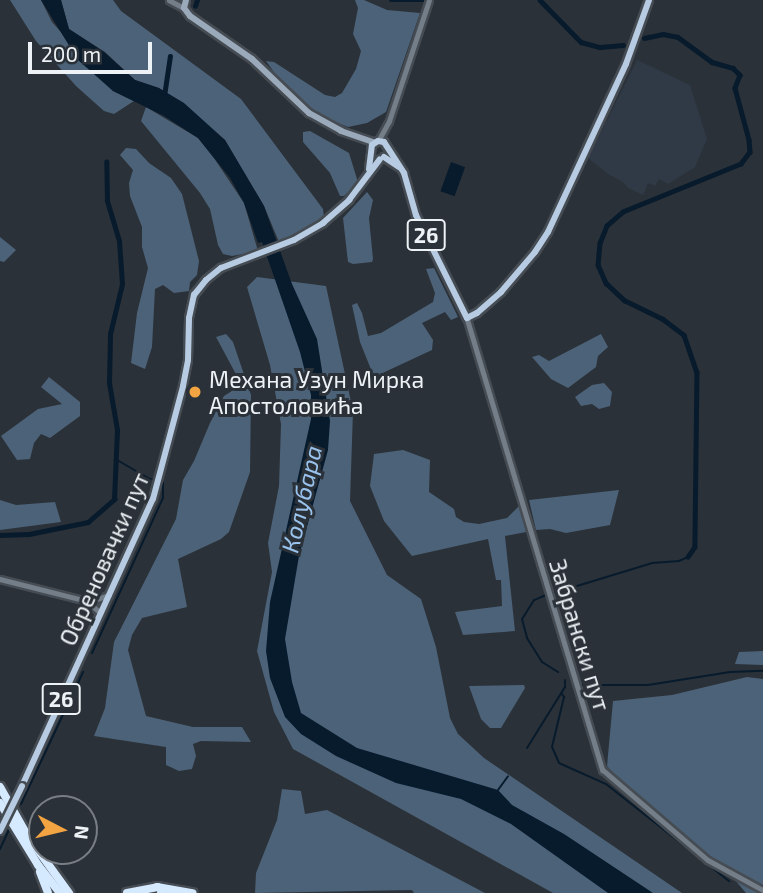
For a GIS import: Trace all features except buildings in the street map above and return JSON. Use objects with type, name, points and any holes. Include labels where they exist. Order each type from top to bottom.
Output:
[{"type":"highway","points":[[0,787],[27,835],[69,893]]},
{"type":"highway","points":[[0,803],[28,849]]},
{"type":"highway","points":[[38,865],[48,893]]},
{"type":"highway","points":[[38,865],[60,893]]},
{"type":"highway","points":[[127,893],[158,887],[192,893]]},
{"type":"main road","points":[[186,0],[184,8],[190,16],[252,59],[309,113],[355,138],[371,152]]},
{"type":"main road","points":[[467,318],[501,292],[548,232],[626,64],[649,0]]},
{"type":"main road","points":[[355,138],[376,142],[385,153]]},
{"type":"main road","name":"26","points":[[364,180],[376,142]]},
{"type":"main road","name":"26","points":[[371,152],[385,153],[400,168],[416,215],[467,318]]},
{"type":"main road","name":"26","points":[[364,180],[385,153]]},
{"type":"main road","name":"Обреновачки пут","points":[[0,831],[140,531],[158,482],[186,371],[192,300],[206,280],[232,264],[295,240],[332,216],[364,180]]},
{"type":"street","points":[[169,0],[184,8]]},
{"type":"street","points":[[385,153],[389,121],[429,0]]},
{"type":"street","points":[[376,142],[389,121]]},
{"type":"street","name":"Забрански пут","points":[[467,318],[603,770],[708,860],[763,890]]},
{"type":"street","points":[[0,579],[87,601],[99,600],[110,594]]},
{"type":"street","points":[[87,601],[101,613]]},
{"type":"shaded area","points":[[10,0],[41,0],[52,22],[113,91],[134,101],[114,114],[104,111],[76,86],[36,41]]},
{"type":"shaded area","points":[[61,0],[113,0],[121,11],[241,99],[323,209],[324,217],[301,233],[279,242],[264,206],[225,140],[159,88],[135,80],[105,52],[69,29]]},
{"type":"shaded area","points":[[355,0],[364,0],[387,10],[420,13],[386,112],[367,123],[348,127],[318,115],[289,93],[266,61],[274,62],[325,95],[335,97],[342,93],[356,69],[361,51],[353,34],[358,8]]},
{"type":"shaded area","points":[[637,60],[690,85],[707,139],[695,167],[668,184],[659,179],[655,186],[648,183],[643,195],[628,188],[588,158]]},
{"type":"shaded area","points":[[146,107],[198,138],[214,158],[244,203],[258,251],[232,256],[223,254],[218,245],[210,209],[141,121]]},
{"type":"shaded area","points":[[310,131],[349,153],[357,184],[344,196],[340,196],[330,173],[303,142],[303,132]]},
{"type":"shaded area","points":[[126,148],[136,149],[149,163],[171,178],[182,194],[199,261],[197,275],[190,282],[189,291],[174,293],[163,285],[155,289],[152,347],[145,369],[131,363],[137,313],[148,268],[142,247],[142,227],[130,196],[129,183],[133,170],[120,155]]},
{"type":"shaded area","points":[[367,192],[373,200],[369,218],[373,259],[372,262],[353,264],[348,262],[343,218]]},
{"type":"shaded area","points":[[0,237],[16,250],[4,262],[0,261]]},
{"type":"shaded area","points":[[434,268],[458,317],[451,320],[445,312],[422,323],[433,340],[432,350],[374,377],[360,342],[352,305],[357,303],[368,336],[381,333],[433,302],[435,293],[426,269]]},
{"type":"shaded area","points":[[257,277],[326,286],[353,411],[350,501],[387,575],[421,599],[436,647],[450,718],[458,734],[484,758],[682,893],[553,893],[293,749],[274,712],[257,651],[272,572],[268,543],[279,486],[281,424],[270,365],[247,287]]},
{"type":"shaded area","points":[[226,334],[233,342],[251,395],[250,472],[229,532],[221,539],[178,559],[187,607],[142,618],[132,635],[128,650],[146,716],[193,727],[242,727],[251,742],[201,741],[193,744],[196,756],[192,769],[179,771],[166,765],[166,747],[94,736],[105,708],[114,642],[176,519],[183,480],[210,423],[224,396],[238,387],[238,378],[216,337]]},
{"type":"shaded area","points":[[601,334],[608,347],[598,356],[596,367],[568,388],[551,379],[532,357],[539,355],[549,361]]},
{"type":"shaded area","points":[[49,377],[80,402],[80,416],[50,438],[41,434],[34,443],[30,459],[17,460],[1,436],[38,409],[62,404],[41,387]]},
{"type":"shaded area","points":[[604,383],[612,392],[610,406],[599,409],[592,404],[581,406],[575,397],[592,385]]},
{"type":"shaded area","points":[[403,450],[430,460],[429,492],[454,509],[456,517],[464,522],[479,524],[507,518],[520,505],[526,532],[505,536],[515,631],[463,635],[455,612],[502,606],[501,580],[496,580],[488,539],[412,556],[384,521],[370,486],[374,454]]},
{"type":"shaded area","points":[[619,490],[610,525],[566,533],[550,529],[536,530],[529,500]]},
{"type":"shaded area","points":[[0,500],[16,505],[55,502],[61,522],[0,530]]},
{"type":"shaded area","points":[[763,651],[763,665],[735,664],[739,652]]},
{"type":"shaded area","points":[[747,677],[763,679],[763,893],[746,893],[729,873],[620,781],[607,766],[613,701],[672,695]]},
{"type":"shaded area","points":[[524,685],[525,688],[501,728],[490,728],[481,719],[469,686]]},
{"type":"shaded area","points":[[282,789],[301,791],[305,814],[327,810],[485,893],[414,893],[412,890],[255,893],[256,873],[277,820]]},
{"type":"water","name":"Колубара","points":[[41,0],[61,0],[69,29],[104,52],[135,80],[159,88],[184,103],[225,140],[264,206],[292,284],[317,339],[330,421],[328,450],[299,556],[285,639],[292,682],[301,713],[357,748],[498,790],[512,805],[564,834],[653,893],[608,893],[511,824],[461,799],[396,783],[336,756],[301,734],[285,717],[270,678],[266,651],[270,602],[311,419],[311,395],[300,352],[262,242],[258,243],[244,203],[230,178],[198,138],[164,116],[113,91],[78,60]]},
{"type":"water","points":[[451,162],[465,167],[454,196],[440,191]]},
{"type":"waterway","points":[[195,6],[197,0]]},
{"type":"waterway","points":[[391,0],[427,0]]},
{"type":"waterway","points":[[540,0],[581,42],[600,47],[623,45]]},
{"type":"waterway","points":[[644,38],[663,34],[678,37],[712,62],[733,68],[740,75],[735,88],[749,140],[750,152],[741,164],[623,212],[607,226],[600,243],[598,265],[606,283],[624,300],[663,319],[684,335],[697,372],[695,547],[688,557]]},
{"type":"waterway","points":[[164,96],[170,56]]},
{"type":"waterway","points":[[0,535],[29,534],[88,522],[114,499],[117,430],[109,383],[110,334],[122,284],[119,241],[107,201],[106,162]]},
{"type":"waterway","points":[[92,653],[163,498],[163,483],[150,479],[116,459]]},
{"type":"waterway","points":[[554,593],[652,563],[679,561],[688,557]]},
{"type":"waterway","points":[[546,595],[534,600],[522,619],[527,638],[542,662],[558,672]]},
{"type":"waterway","points":[[581,685],[648,685],[730,672],[763,671]]},
{"type":"waterway","points":[[21,804],[83,672]]},
{"type":"waterway","points":[[527,748],[565,687],[565,680]]},
{"type":"waterway","points":[[562,694],[564,697],[552,747],[559,763],[606,784],[729,881]]},
{"type":"waterway","points":[[498,790],[508,776]]},
{"type":"waterway","points":[[0,849],[10,828]]},
{"type":"place","name":"Механа Узун Мирка Апостоловића","points":[[195,392]]}]
